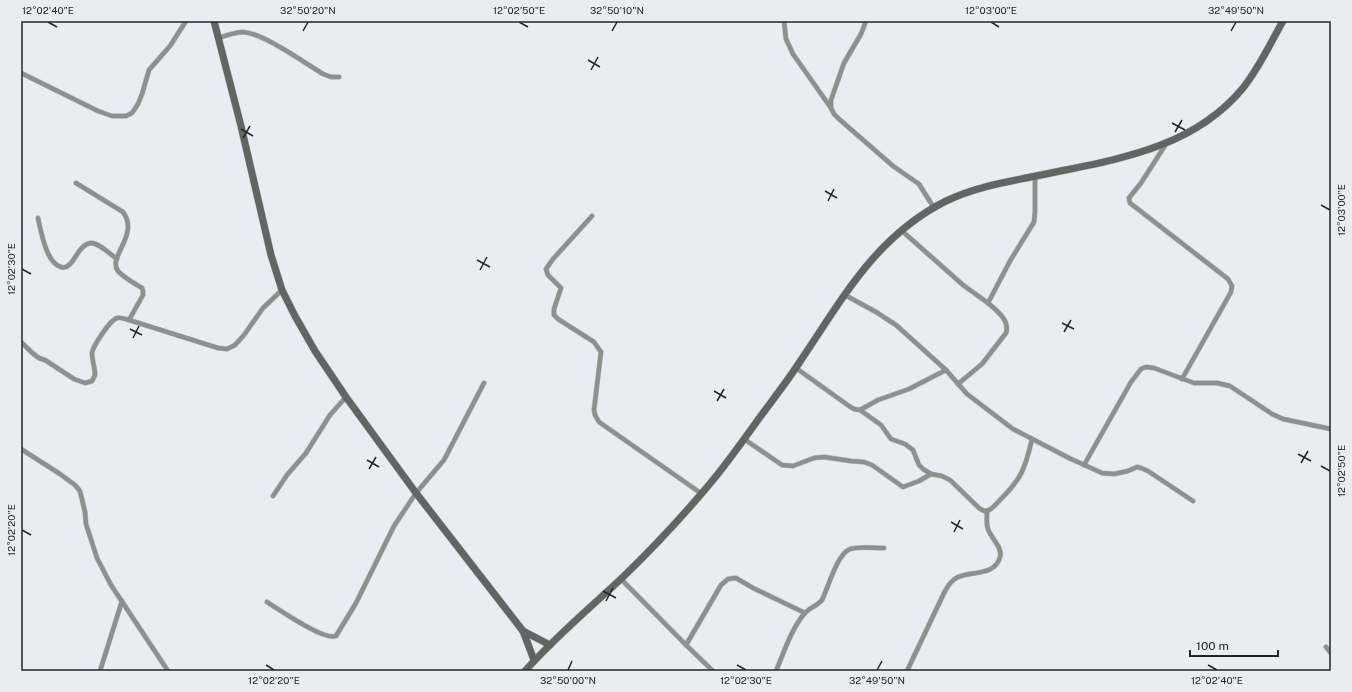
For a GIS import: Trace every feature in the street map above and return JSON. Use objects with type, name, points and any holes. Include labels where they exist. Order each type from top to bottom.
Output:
[{"type":"street","points":[[21,73],[98,111],[112,116],[126,116],[132,113],[138,104],[149,70],[170,46],[186,21]]},
{"type":"street","points":[[214,21],[241,126],[271,255],[282,290],[315,351],[346,397],[416,493],[523,631],[534,660]]},
{"type":"street","points":[[784,21],[788,46],[800,66],[834,114],[893,166],[919,184],[934,208]]},
{"type":"street","points":[[831,108],[831,100],[844,62],[861,34],[866,21]]},
{"type":"street","points":[[525,671],[534,660],[666,535],[702,494],[796,368],[845,295],[868,264],[901,230],[916,218],[934,208],[977,189],[1106,161],[1166,144],[1212,117],[1236,96],[1254,73],[1283,21]]},
{"type":"street","points":[[218,38],[238,32],[253,34],[274,44],[323,74],[339,77]]},
{"type":"street","points":[[1166,144],[1141,183],[1129,198],[1130,203],[1228,280],[1232,286],[1231,292],[1182,379]]},
{"type":"street","points":[[988,303],[1010,261],[1034,222],[1036,212],[1035,176]]},
{"type":"street","points":[[76,183],[123,212],[128,218],[128,232],[117,259],[117,270],[142,288],[143,291],[143,295],[129,320]]},
{"type":"street","points":[[592,216],[547,267],[546,271],[548,275],[561,288],[554,309],[554,315],[594,342],[601,352],[594,410],[599,422],[702,494]]},
{"type":"street","points":[[38,218],[51,260],[59,266],[64,267],[69,265],[84,246],[90,244],[98,245],[117,259]]},
{"type":"street","points":[[901,230],[957,280],[988,303],[1005,320],[1007,324],[1007,330],[1004,337],[982,364],[958,384]]},
{"type":"street","points":[[21,342],[42,360],[45,360],[74,379],[85,383],[92,381],[95,375],[92,353],[109,324],[117,318],[129,320],[218,348],[228,349],[239,342],[263,308],[282,290]]},
{"type":"street","points":[[845,295],[888,320],[926,351],[946,370],[967,394],[1013,429],[1102,473],[1114,474],[1141,468],[1148,471],[1193,501]]},
{"type":"street","points":[[1084,465],[1131,382],[1141,369],[1146,367],[1154,368],[1194,383],[1217,383],[1230,386],[1272,414],[1283,419],[1331,429]]},
{"type":"street","points":[[796,368],[849,406],[860,410],[881,425],[891,439],[910,447],[913,450],[919,465],[931,474],[942,476],[950,480],[984,511],[992,509],[1018,481],[1028,457],[1032,439]]},
{"type":"street","points":[[860,410],[878,400],[909,389],[946,370]]},
{"type":"street","points":[[267,602],[315,631],[330,637],[336,636],[356,603],[394,526],[416,493],[435,473],[444,460],[484,383]]},
{"type":"street","points":[[273,496],[287,475],[306,453],[330,415],[346,397]]},
{"type":"street","points":[[744,439],[776,462],[787,466],[793,466],[824,456],[864,462],[872,465],[903,487],[915,483],[931,474]]},
{"type":"street","points":[[21,449],[60,474],[75,485],[80,491],[86,524],[97,558],[111,585],[168,671]]},
{"type":"street","points":[[907,671],[944,593],[951,582],[959,577],[991,569],[1001,556],[1000,550],[987,528],[987,511]]},
{"type":"street","points":[[776,671],[794,632],[805,613],[822,600],[838,563],[845,552],[857,548],[884,548]]},
{"type":"street","points":[[686,645],[721,585],[731,578],[736,578],[753,588],[805,613]]},
{"type":"street","points":[[621,579],[686,645],[714,671]]},
{"type":"street","points":[[100,671],[122,600]]},
{"type":"street","points":[[523,631],[550,645]]},
{"type":"street","points":[[1326,647],[1331,653]]}]
